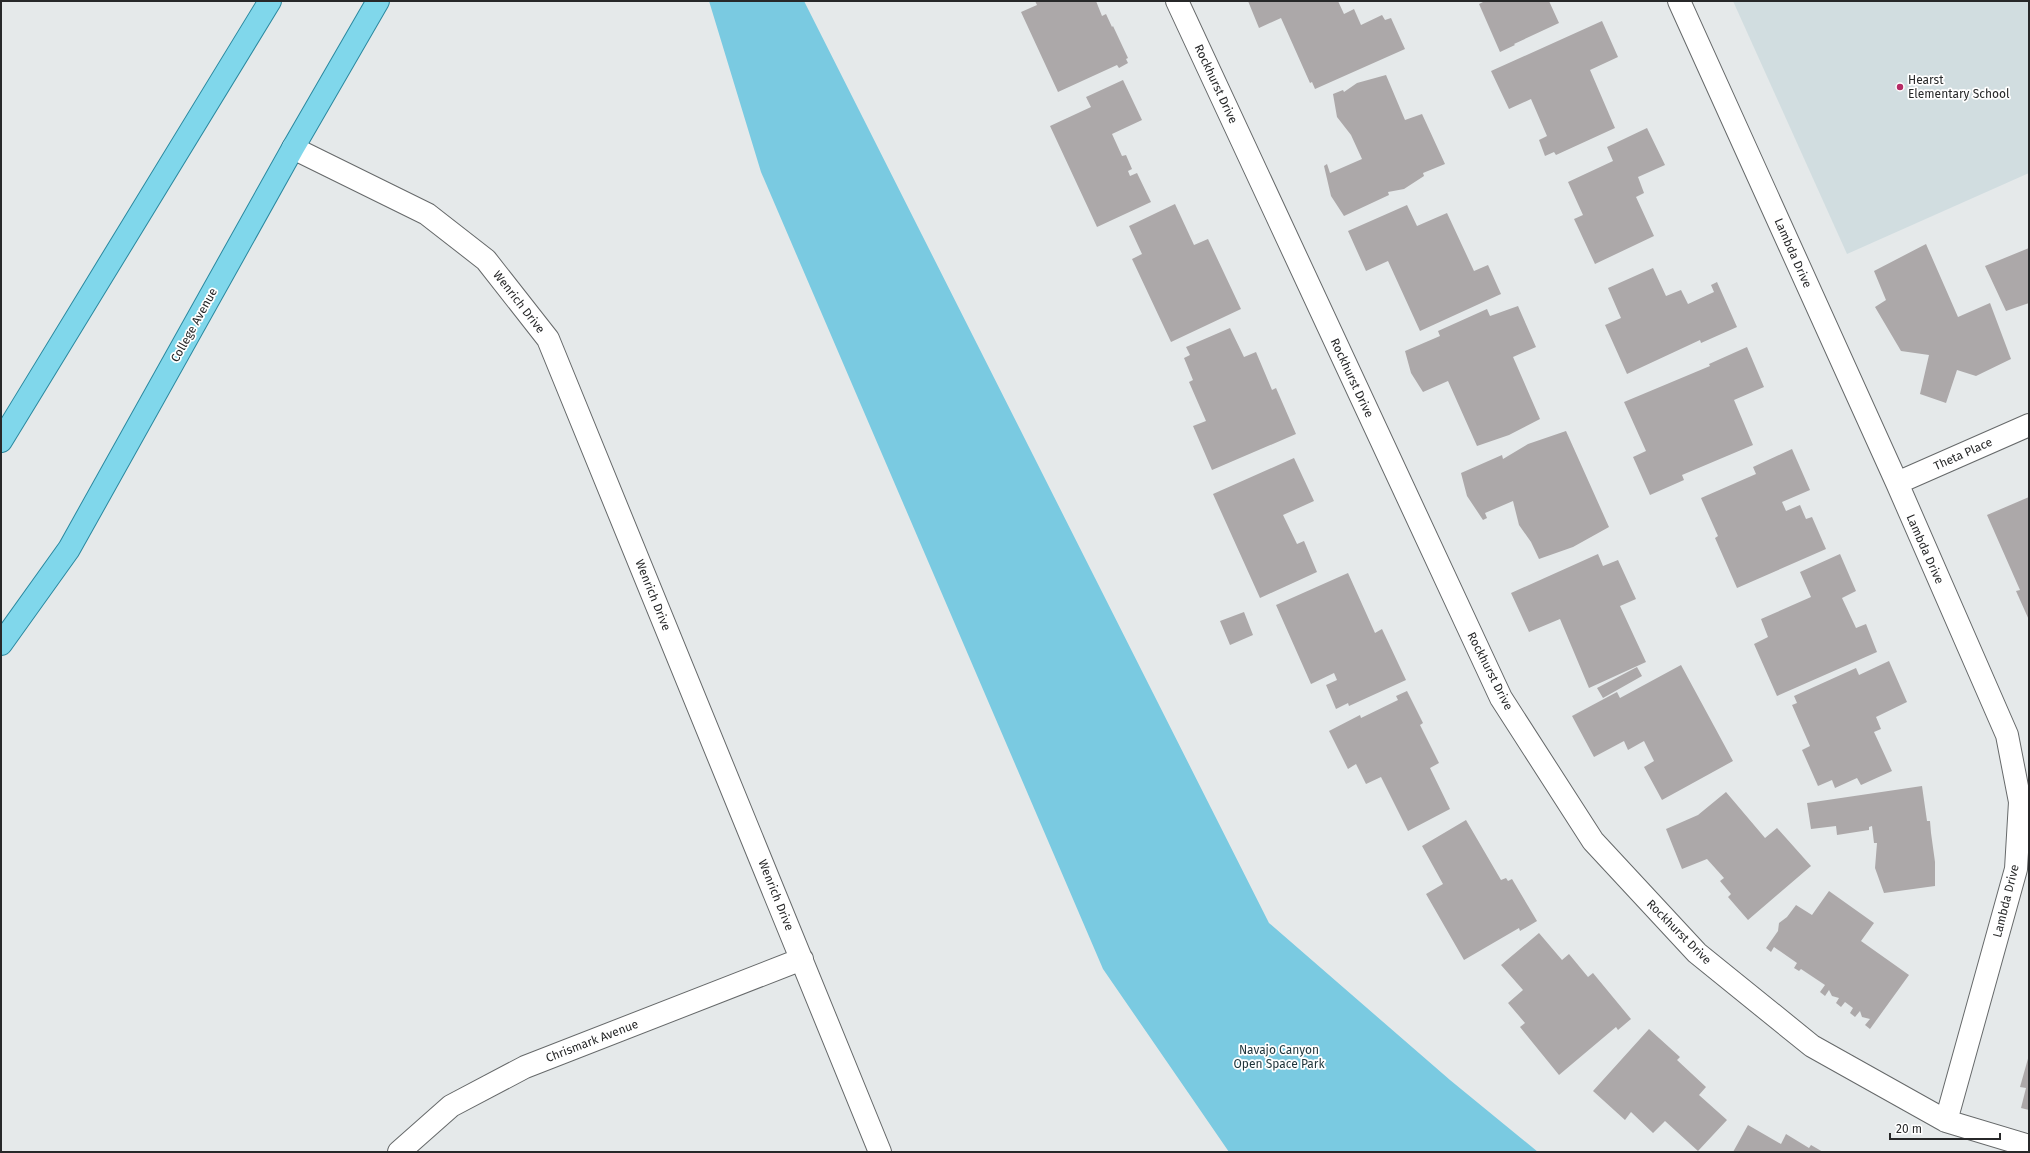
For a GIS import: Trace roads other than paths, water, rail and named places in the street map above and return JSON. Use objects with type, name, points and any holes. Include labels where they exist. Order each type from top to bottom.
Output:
[{"type":"main road","points":[[1,441],[270,1]]},
{"type":"main road","name":"College Avenue","points":[[1,644],[69,549],[293,148],[378,1]]},
{"type":"street","name":"Rockhurst Drive","points":[[1177,1],[1501,698],[1593,841],[1697,953],[1812,1046],[1946,1121],[2029,1146]]},
{"type":"street","name":"Lambda Drive","points":[[1679,1],[1897,483],[2007,735],[2020,802],[2016,869],[1946,1121]]},
{"type":"street","name":"Wenrich Drive","points":[[293,148],[427,214],[486,260],[548,339],[880,1152]]},
{"type":"street","name":"Theta Place","points":[[1897,483],[2029,425]]},
{"type":"street","name":"Chrismark Avenue","points":[[399,1152],[451,1106],[525,1067],[802,959]]},
{"type":"place","name":"Hearst Elementary School","points":[[1900,87]]},
{"type":"park label","name":"Navajo Canyon Open Space Park","points":[[1279,1057]]}]
